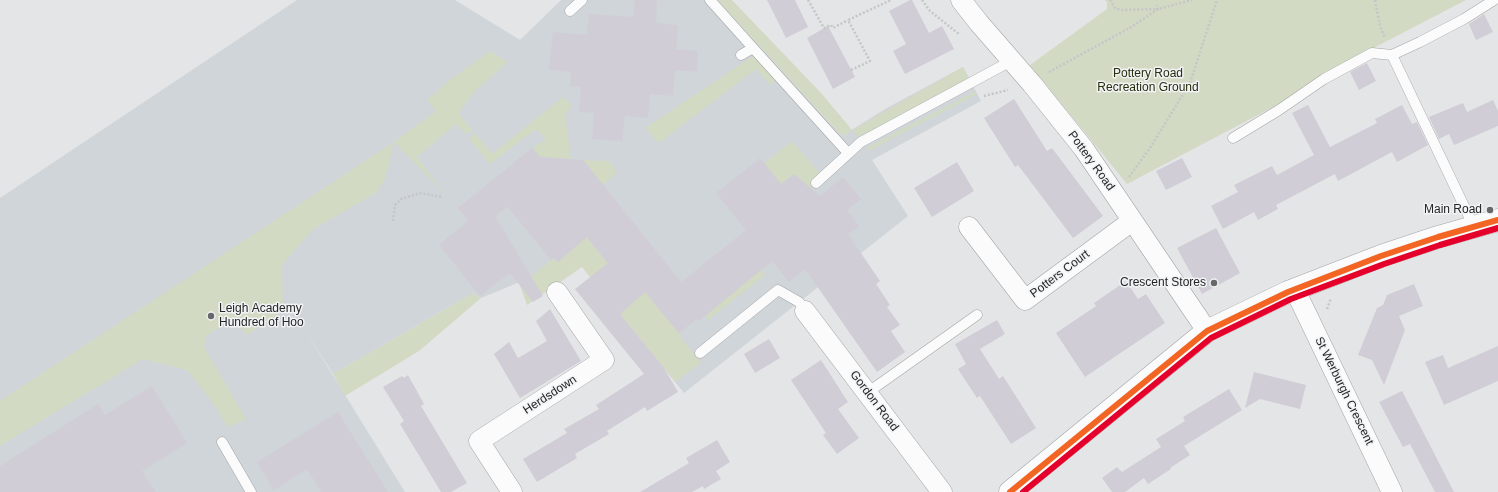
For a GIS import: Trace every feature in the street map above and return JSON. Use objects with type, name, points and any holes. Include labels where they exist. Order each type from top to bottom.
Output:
[{"type":"street","name":"Pottery Road","points":[[961,0],[1032,84],[1084,149],[1207,331]]},
{"type":"street","points":[[1010,492],[1207,331],[1259,305],[1381,256],[1498,220]]},
{"type":"street","name":"Potters Court","points":[[970,227],[1024,300],[1132,221]]},
{"type":"street","name":"St Werburgh Crescent","points":[[1295,290],[1392,492]]},
{"type":"street","name":"Herdsdown","points":[[512,492],[479,441],[604,360],[557,292]]},
{"type":"street","name":"Gordon Road","points":[[805,311],[942,492]]},
{"type":"lane","points":[[570,11],[582,0]]},
{"type":"lane","points":[[710,0],[848,153]]},
{"type":"lane","points":[[1233,138],[1279,110],[1324,79],[1372,53],[1392,55],[1464,19],[1494,0]]},
{"type":"lane","points":[[742,55],[753,48]]},
{"type":"lane","points":[[1392,55],[1474,227]]},
{"type":"lane","points":[[816,183],[861,142],[1011,61]]},
{"type":"lane","points":[[700,353],[778,290],[799,302],[805,311]]},
{"type":"lane","points":[[867,393],[977,315]]},
{"type":"lane","points":[[222,442],[251,492]]},
{"type":"path","points":[[808,0],[824,28],[831,25],[833,28],[891,0]]},
{"type":"path","points":[[1110,0],[1115,8],[1121,10],[1158,9],[1192,0]]},
{"type":"path","points":[[1115,195],[1150,148],[1190,83],[1217,0]]},
{"type":"path","points":[[1375,0],[1380,26],[1392,55]]},
{"type":"path","points":[[1157,5],[1158,9]]},
{"type":"path","points":[[979,97],[1032,84],[1039,77],[1133,26],[1158,9]]},
{"type":"path","points":[[848,20],[870,61],[851,70]]},
{"type":"path","points":[[393,222],[395,205],[401,199],[420,193],[442,197]]},
{"type":"path","points":[[1326,313],[1331,298],[1334,295]]},
{"type":"shaded area","points":[[297,0],[455,0],[520,40],[561,0],[717,0],[842,136],[885,109],[963,67],[981,101],[872,160],[908,216],[684,393],[576,259],[481,298],[473,293],[333,374],[303,327],[405,492],[0,492],[0,198]]},
{"type":"green space","points":[[717,0],[732,0],[822,94],[852,130],[842,136]]},
{"type":"green space","name":"Pottery Road Recreation Ground","points":[[1105,0],[1466,0],[1362,54],[1273,107],[1127,184],[1030,65],[1107,9],[1107,2]]},
{"type":"green space","points":[[490,51],[508,62],[475,91],[459,113],[472,130],[466,134],[456,124],[417,157],[445,194],[394,142],[436,111],[427,100],[450,80]]},
{"type":"green space","points":[[753,56],[777,79],[770,85],[756,69],[659,143],[645,128]]},
{"type":"green space","points":[[963,67],[970,80],[858,137],[852,130]]},
{"type":"green space","points":[[976,91],[977,94],[868,151],[866,148]]},
{"type":"green space","points":[[563,97],[572,106],[565,115],[571,159],[540,157],[532,148],[546,139],[536,129],[490,164],[469,139],[475,133],[492,154]]},
{"type":"green space","points":[[792,141],[820,174],[811,185],[813,188],[781,184],[764,163]]},
{"type":"green space","points":[[394,142],[385,179],[376,193],[312,230],[282,265],[283,311],[247,335],[233,320],[207,335],[204,347],[246,419],[228,427],[214,405],[187,370],[143,359],[0,446],[0,401]]},
{"type":"green space","points":[[583,160],[609,161],[617,172],[603,185]]},
{"type":"green space","points":[[580,229],[636,299],[645,292],[679,333],[701,363],[675,382],[582,267],[527,305],[520,285],[554,258],[558,262],[573,249]]},
{"type":"green space","points":[[761,269],[765,275],[708,320],[705,316]]},
{"type":"green space","points":[[473,293],[481,298],[419,351],[345,396],[333,374]]},
{"type":"building","points":[[635,0],[657,0],[656,23],[678,25],[676,49],[698,51],[697,72],[675,70],[673,96],[650,94],[648,118],[625,116],[622,141],[592,139],[594,113],[579,112],[581,87],[570,86],[571,72],[549,70],[553,32],[587,35],[589,14],[633,17]]},
{"type":"building","points":[[767,0],[795,0],[808,27],[786,38]]},
{"type":"building","points":[[912,0],[929,33],[942,26],[954,49],[905,74],[893,51],[906,44],[889,11]]},
{"type":"building","points":[[1484,14],[1493,32],[1476,40],[1469,24]]},
{"type":"building","points":[[828,26],[855,77],[833,89],[807,38]]},
{"type":"building","points":[[1367,63],[1376,81],[1359,90],[1350,72]]},
{"type":"building","points":[[1014,99],[1047,151],[1052,148],[1103,216],[1073,238],[1018,165],[1015,167],[984,118]]},
{"type":"building","points":[[1493,100],[1498,111],[1498,126],[1454,145],[1449,134],[1439,139],[1429,117],[1463,103],[1467,112]]},
{"type":"building","points":[[1308,105],[1330,147],[1377,123],[1375,119],[1402,105],[1412,124],[1417,122],[1428,145],[1397,162],[1392,152],[1338,181],[1335,174],[1276,205],[1278,209],[1258,220],[1254,212],[1223,229],[1211,206],[1238,192],[1234,185],[1272,166],[1277,175],[1314,155],[1292,113]]},
{"type":"building","points":[[532,148],[540,157],[583,160],[681,282],[746,230],[716,193],[760,158],[781,184],[794,174],[820,196],[843,177],[861,199],[847,210],[859,226],[848,234],[880,281],[876,284],[890,305],[887,307],[900,325],[891,331],[905,352],[877,372],[805,269],[789,282],[772,261],[699,321],[697,319],[679,333],[645,292],[620,314],[664,368],[678,392],[647,411],[645,407],[607,431],[609,434],[575,454],[577,458],[537,482],[523,459],[567,433],[564,429],[599,409],[596,405],[644,374],[575,289],[608,263],[587,237],[558,262],[554,258],[551,260],[508,207],[495,216],[543,296],[533,302],[510,273],[480,296],[439,245],[468,221],[458,208]]},
{"type":"building","points":[[1182,158],[1192,177],[1166,190],[1156,171]]},
{"type":"building","points":[[957,162],[974,191],[932,217],[914,188]]},
{"type":"building","points":[[1216,228],[1240,273],[1202,294],[1177,248]]},
{"type":"building","points":[[1126,281],[1138,299],[1146,294],[1165,323],[1085,377],[1056,333],[1096,306],[1094,303]]},
{"type":"building","points":[[1414,284],[1423,306],[1399,316],[1405,330],[1384,385],[1372,360],[1358,355],[1377,308],[1383,305],[1387,295]]},
{"type":"building","points":[[550,309],[581,361],[520,398],[494,354],[509,342],[518,358],[547,341],[536,321]]},
{"type":"building","points":[[997,320],[1005,334],[980,349],[999,379],[1003,376],[1036,428],[1011,444],[980,396],[977,398],[958,369],[966,364],[955,344]]},
{"type":"building","points":[[769,339],[780,358],[755,373],[744,354]]},
{"type":"building","points":[[1498,346],[1498,381],[1444,405],[1425,362],[1443,355],[1448,368]]},
{"type":"building","points":[[821,360],[848,402],[838,409],[859,438],[837,454],[823,435],[826,433],[791,380]]},
{"type":"building","points":[[1254,372],[1306,385],[1300,409],[1260,399],[1245,408]]},
{"type":"building","points":[[408,375],[424,404],[421,406],[467,483],[451,492],[441,492],[400,424],[404,421],[383,387],[402,376],[404,378]]},
{"type":"building","points":[[152,386],[187,443],[142,471],[156,492],[0,492],[0,466],[98,404],[105,415]]},
{"type":"building","points":[[1229,389],[1242,410],[1184,446],[1190,455],[1148,484],[1144,478],[1125,492],[1112,492],[1102,478],[1117,467],[1122,472],[1161,447],[1156,439],[1185,421],[1183,417]]},
{"type":"building","points":[[1402,391],[1454,492],[1435,492],[1410,444],[1403,447],[1379,402]]},
{"type":"building","points":[[338,412],[388,492],[321,492],[307,469],[274,490],[257,462]]},
{"type":"building","points":[[717,440],[730,462],[716,471],[721,479],[704,489],[703,486],[692,492],[640,492],[689,463],[686,458]]},
{"type":"transit line","points":[[1010,492],[1207,331],[1288,292],[1381,256],[1438,237],[1498,220]]},
{"type":"transit line","points":[[1023,492],[1211,338],[1291,299],[1384,264],[1440,245],[1498,228]]},
{"type":"place","name":"Main Road","points":[[1490,210]]},
{"type":"place","name":"Crescent Stores","points":[[1214,283]]},
{"type":"place","name":"Leigh Academy Hundred of Hoo","points":[[211,316]]}]
